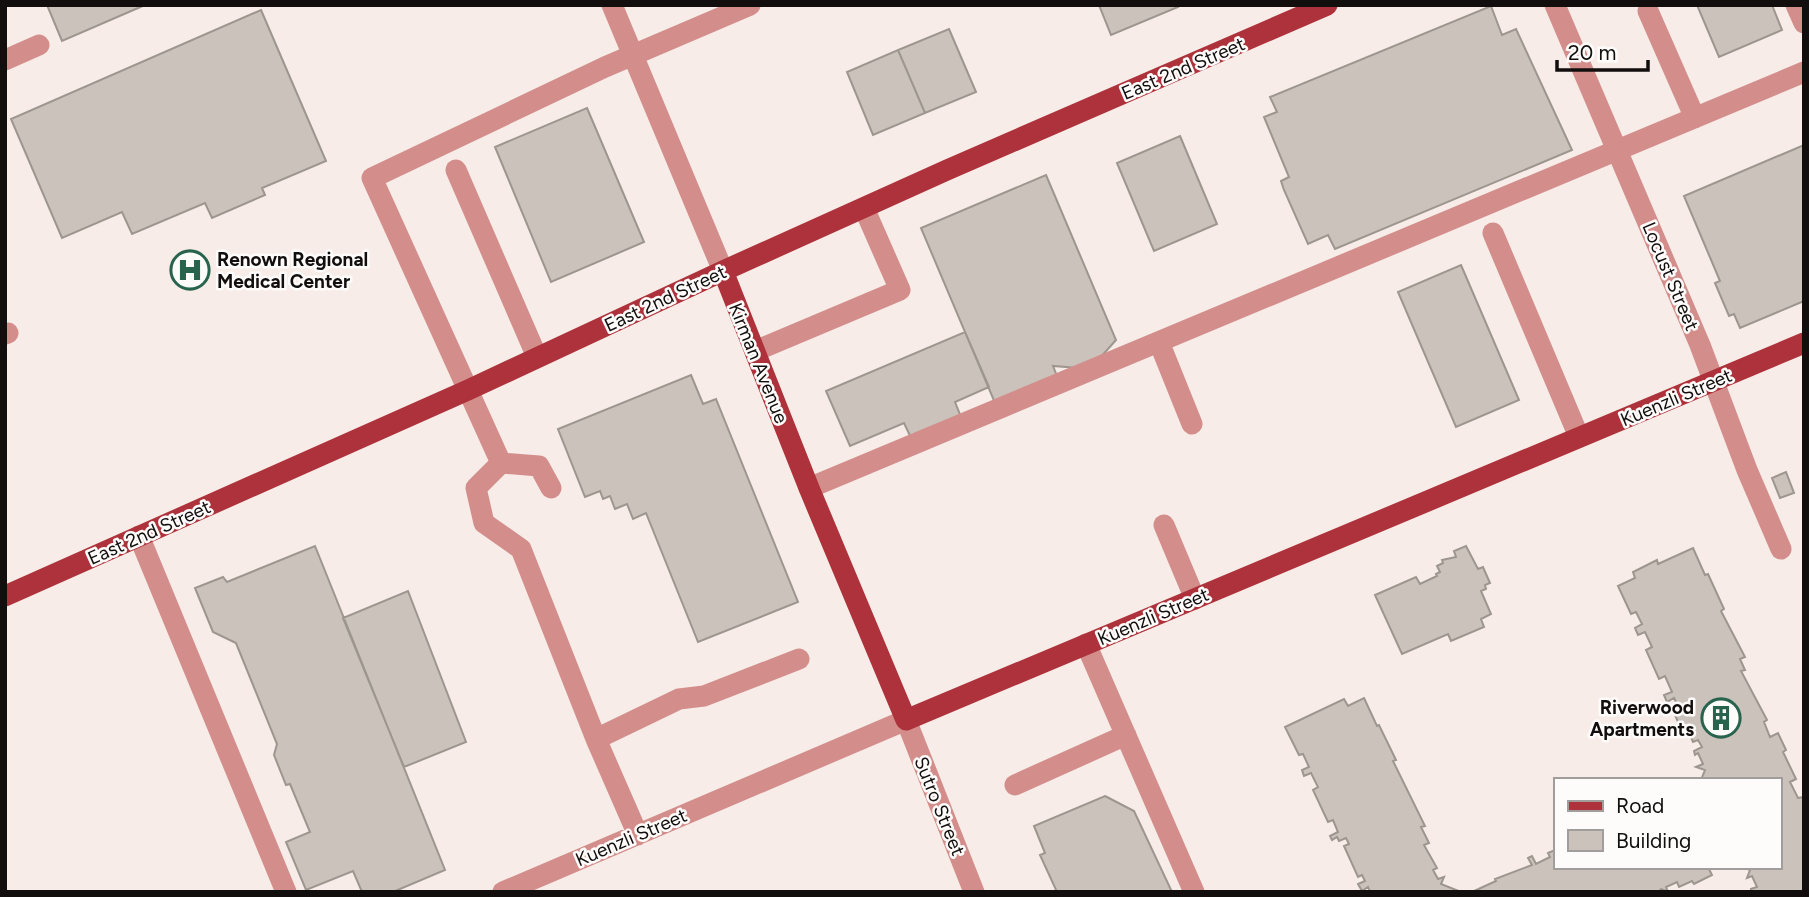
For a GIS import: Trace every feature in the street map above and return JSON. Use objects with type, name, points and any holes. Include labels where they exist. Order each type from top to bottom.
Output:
[{"type":"main road","name":"East 2nd Street","points":[[5,596],[468,390],[723,271],[1327,5]]},
{"type":"main road","name":"Kirman Avenue","points":[[723,271],[809,488],[906,720]]},
{"type":"main road","name":"Kuenzli Street","points":[[906,720],[1804,343]]},
{"type":"street","name":"Kirman Avenue","points":[[612,5],[723,271]]},
{"type":"street","points":[[501,463],[372,178],[633,55],[750,5]]},
{"type":"street","name":"Locust Street","points":[[1555,5],[1714,380],[1747,470],[1781,549]]},
{"type":"street","points":[[1796,5],[1804,23]]},
{"type":"street","points":[[1648,11],[1695,118]]},
{"type":"street","points":[[5,60],[39,45]]},
{"type":"street","points":[[809,488],[1804,72]]},
{"type":"street","points":[[456,170],[537,357]]},
{"type":"street","points":[[755,351],[900,290],[864,208]]},
{"type":"street","points":[[1493,233],[1579,437]]},
{"type":"street","points":[[1158,342],[1192,424]]},
{"type":"street","points":[[551,488],[539,466],[501,463],[476,488],[484,523],[520,549],[596,739],[638,835]]},
{"type":"street","points":[[1164,525],[1195,599]]},
{"type":"street","points":[[139,536],[286,892]]},
{"type":"street","points":[[1086,644],[1194,892]]},
{"type":"street","points":[[596,739],[679,699],[704,696],[799,659]]},
{"type":"street","name":"Kuenzli Street","points":[[503,892],[906,720]]},
{"type":"street","name":"Sutro Street","points":[[906,720],[974,892]]},
{"type":"street","points":[[1015,785],[1126,736]]},
{"type":"building","points":[[47,5],[145,5],[62,41]]},
{"type":"building","points":[[1099,5],[1177,5],[1178,7],[1111,35]]},
{"type":"building","points":[[1697,5],[1772,5],[1782,30],[1719,57]]},
{"type":"building","points":[[1491,6],[1502,35],[1516,29],[1572,150],[1335,249],[1328,235],[1308,244],[1284,190],[1281,181],[1289,177],[1264,117],[1277,112],[1270,97]]},
{"type":"building","points":[[261,10],[326,161],[262,188],[265,195],[212,218],[205,203],[132,234],[122,212],[62,238],[11,119]]},
{"type":"building","points":[[949,29],[976,92],[925,113],[898,50]]},
{"type":"building","points":[[898,50],[925,113],[873,135],[847,72]]},
{"type":"building","points":[[587,108],[644,242],[551,282],[495,147]]},
{"type":"building","points":[[1180,136],[1217,224],[1154,251],[1117,163]]},
{"type":"building","points":[[1804,145],[1804,301],[1740,328],[1734,314],[1729,316],[1715,283],[1720,281],[1684,196]]},
{"type":"building","points":[[1046,175],[1116,340],[1100,358],[1078,368],[1053,366],[1057,376],[995,403],[921,228]]},
{"type":"building","points":[[1461,265],[1519,400],[1456,427],[1398,292]]},
{"type":"building","points":[[965,332],[989,387],[955,402],[961,417],[911,438],[904,423],[850,446],[826,391]]},
{"type":"building","points":[[691,375],[703,404],[716,399],[798,602],[698,642],[646,513],[633,519],[627,504],[615,509],[610,496],[603,499],[600,491],[585,497],[558,429]]},
{"type":"building","points":[[1786,472],[1794,493],[1780,498],[1772,478]]},
{"type":"building","points":[[315,546],[445,870],[393,892],[362,892],[353,871],[306,890],[286,842],[310,832],[290,784],[286,785],[274,755],[277,744],[236,643],[213,632],[195,588],[223,577],[227,582]]},
{"type":"building","points":[[1466,546],[1478,569],[1483,567],[1490,583],[1481,591],[1491,614],[1481,619],[1484,627],[1451,641],[1448,634],[1402,654],[1375,595],[1416,577],[1420,584],[1437,576],[1440,572],[1437,566],[1443,563],[1442,560],[1456,557],[1454,551]]},
{"type":"building","name":"Riverwood Apartments","points":[[1693,548],[1724,609],[1721,611],[1745,657],[1740,659],[1745,670],[1741,671],[1767,720],[1764,722],[1770,737],[1778,733],[1786,750],[1783,752],[1796,779],[1790,782],[1798,798],[1804,797],[1804,892],[1752,892],[1751,889],[1757,887],[1752,876],[1747,878],[1750,870],[1747,869],[1781,869],[1781,778],[1702,778],[1705,770],[1696,767],[1703,764],[1698,753],[1695,755],[1694,751],[1702,747],[1698,740],[1693,742],[1687,728],[1682,731],[1675,715],[1681,712],[1674,698],[1667,702],[1664,695],[1672,692],[1665,676],[1659,679],[1646,650],[1652,647],[1645,632],[1638,635],[1635,628],[1642,624],[1636,612],[1631,614],[1618,586],[1635,578],[1633,572],[1657,560],[1658,564]]},
{"type":"building","points":[[408,591],[466,742],[404,767],[343,618]]},
{"type":"building","points":[[1364,698],[1396,760],[1393,761],[1425,826],[1421,827],[1429,843],[1424,845],[1437,868],[1433,870],[1438,879],[1444,877],[1441,884],[1461,892],[1370,892],[1368,887],[1362,891],[1358,884],[1365,881],[1362,875],[1358,877],[1344,846],[1349,844],[1346,838],[1339,841],[1337,837],[1332,840],[1330,836],[1338,832],[1333,820],[1328,822],[1313,790],[1318,787],[1311,773],[1304,776],[1302,770],[1309,767],[1303,754],[1299,755],[1285,727],[1344,699],[1348,706]]},
{"type":"building","points":[[1105,796],[1134,811],[1172,892],[1057,892],[1040,855],[1045,853],[1034,826]]},
{"type":"building","points":[[1554,850],[1554,869],[1709,869],[1712,875],[1694,884],[1692,881],[1679,887],[1677,882],[1666,887],[1668,892],[1661,889],[1659,892],[1472,892],[1496,881],[1495,879],[1532,865],[1528,858],[1532,856],[1536,864],[1550,857],[1548,853]]},
{"type":"place","name":"Renown Regional Medical Center","points":[[190,270]]},
{"type":"place","name":"Riverwood Apartments","points":[[1721,718]]}]
